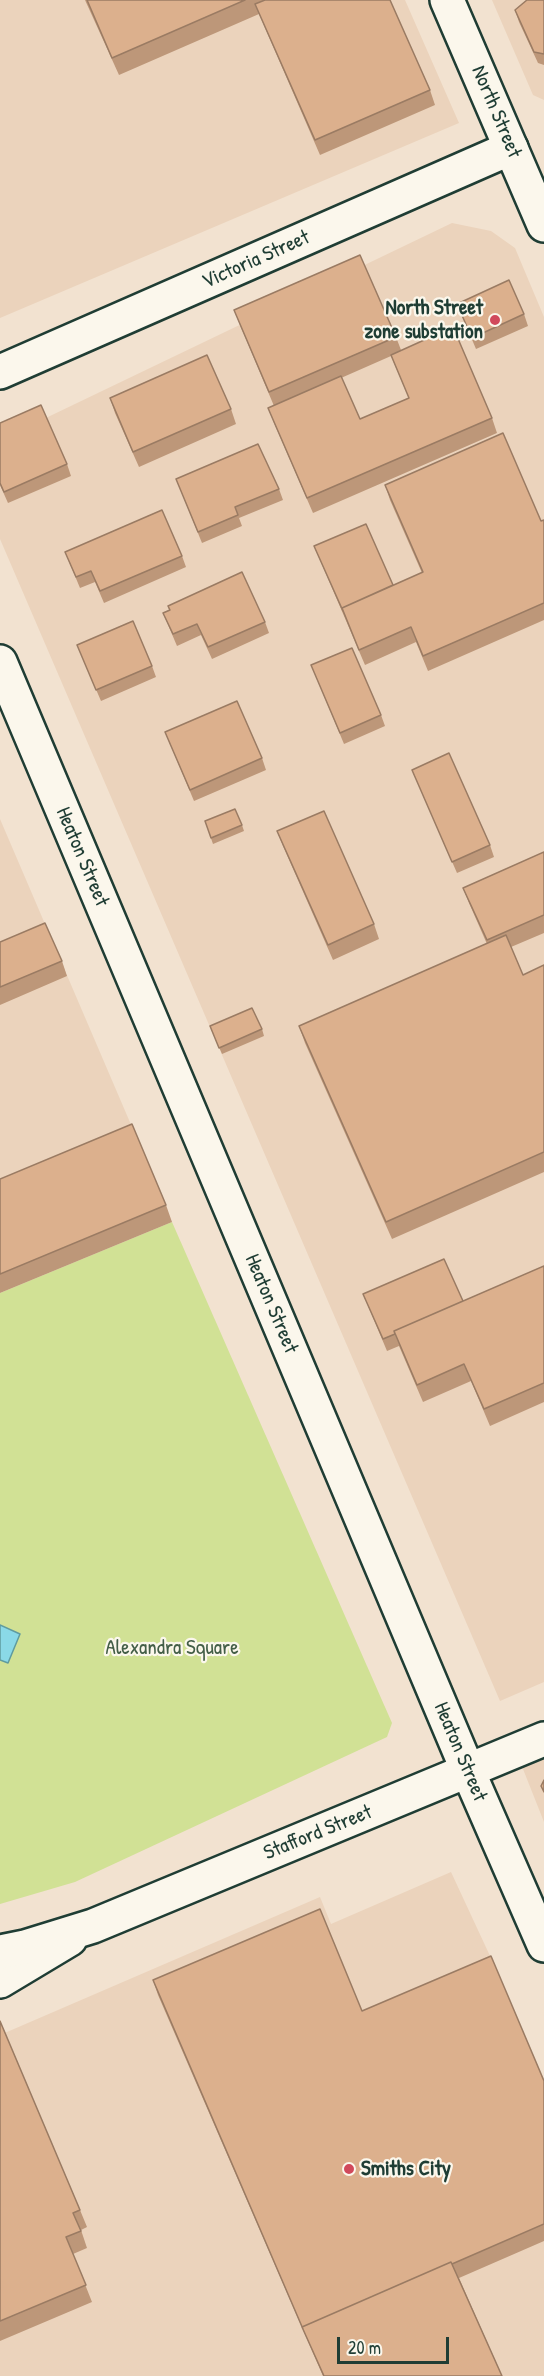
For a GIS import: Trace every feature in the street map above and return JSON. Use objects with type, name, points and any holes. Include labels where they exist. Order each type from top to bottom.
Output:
[{"type":"street","name":"North Street","points":[[447,0],[511,148],[537,186],[544,225]]},
{"type":"street","name":"Victoria Street","points":[[0,372],[511,148]]},
{"type":"street","name":"Heaton Street","points":[[0,663],[468,1771],[544,1945]]},
{"type":"street","name":"Stafford Street","points":[[93,1926],[544,1739]]},
{"type":"street","points":[[0,1952],[25,1947],[93,1926]]},
{"type":"street","points":[[0,1981],[93,1926]]},
{"type":"shaded area","points":[[0,0],[405,0],[459,123],[0,318]]},
{"type":"shaded area","points":[[492,0],[544,0],[544,100],[533,95]]},
{"type":"shaded area","points":[[452,223],[491,231],[515,248],[544,317],[544,1682],[500,1701],[0,539],[0,440]]},
{"type":"shaded area","points":[[0,819],[138,1141],[0,1293]]},
{"type":"shaded area","points":[[544,1753],[544,1822],[521,1764]]},
{"type":"shaded area","points":[[451,1872],[497,1971],[544,2083],[544,2376],[0,2376],[0,2035],[320,1897],[331,1924]]},
{"type":"green space","name":"Alexandra Square","points":[[172,1222],[392,1723],[387,1737],[75,1882],[0,1904],[0,1293]]},
{"type":"water","points":[[0,1625],[20,1634],[8,1663],[0,1660]]},
{"type":"building","points":[[87,0],[245,0],[112,58]]},
{"type":"building","points":[[265,0],[390,0],[430,90],[315,140],[255,4]]},
{"type":"building","points":[[527,0],[544,0],[544,54],[534,52],[515,10]]},
{"type":"building","points":[[360,255],[396,337],[269,392],[234,310]]},
{"type":"building","name":"North Street zone substation","points":[[509,280],[524,314],[472,338],[457,304]]},
{"type":"building","points":[[453,327],[492,418],[307,498],[268,408],[341,376],[360,419],[409,398],[391,355]]},
{"type":"building","points":[[207,355],[231,409],[133,452],[110,398]]},
{"type":"building","points":[[41,405],[67,464],[4,492],[0,483],[0,423]]},
{"type":"building","points":[[503,433],[541,521],[544,520],[544,603],[423,656],[411,627],[359,650],[342,608],[423,572],[385,485]]},
{"type":"building","points":[[258,444],[279,489],[235,507],[238,515],[198,532],[176,479]]},
{"type":"building","points":[[162,510],[182,556],[100,591],[91,571],[76,577],[65,552]]},
{"type":"building","points":[[366,524],[393,585],[342,608],[343,611],[314,546]]},
{"type":"building","points":[[242,572],[265,622],[208,647],[197,624],[173,634],[163,613],[170,610],[168,606]]},
{"type":"building","points":[[133,621],[152,666],[96,690],[77,645]]},
{"type":"building","points":[[352,648],[381,715],[340,733],[311,665]]},
{"type":"building","points":[[237,701],[262,758],[190,790],[165,732]]},
{"type":"building","points":[[449,753],[490,845],[452,862],[412,770]]},
{"type":"building","points":[[235,809],[242,825],[211,838],[205,821]]},
{"type":"building","points":[[324,811],[374,924],[328,945],[277,831]]},
{"type":"building","points":[[544,852],[544,915],[487,940],[463,888]]},
{"type":"building","points":[[45,923],[62,961],[0,987],[0,942]]},
{"type":"building","points":[[506,935],[523,975],[544,965],[544,1152],[386,1222],[299,1026]]},
{"type":"building","points":[[252,1008],[262,1029],[219,1048],[210,1026]]},
{"type":"building","points":[[132,1124],[166,1205],[0,1274],[0,1179]]},
{"type":"building","points":[[444,1259],[463,1301],[394,1331],[395,1334],[383,1339],[363,1294]]},
{"type":"building","points":[[544,1266],[544,1383],[484,1409],[464,1364],[417,1385],[394,1331]]},
{"type":"building","points":[[320,1909],[362,2011],[491,1956],[544,2081],[544,2224],[302,2327],[153,1980]]},
{"type":"building","points":[[0,2021],[80,2210],[73,2213],[81,2231],[66,2237],[86,2285],[0,2321]]},
{"type":"building","points":[[451,2262],[502,2376],[324,2376],[302,2327]]},
{"type":"place","name":"North Street zone substation","points":[[495,320]]},
{"type":"place","name":"Smiths City","points":[[349,2169]]}]
